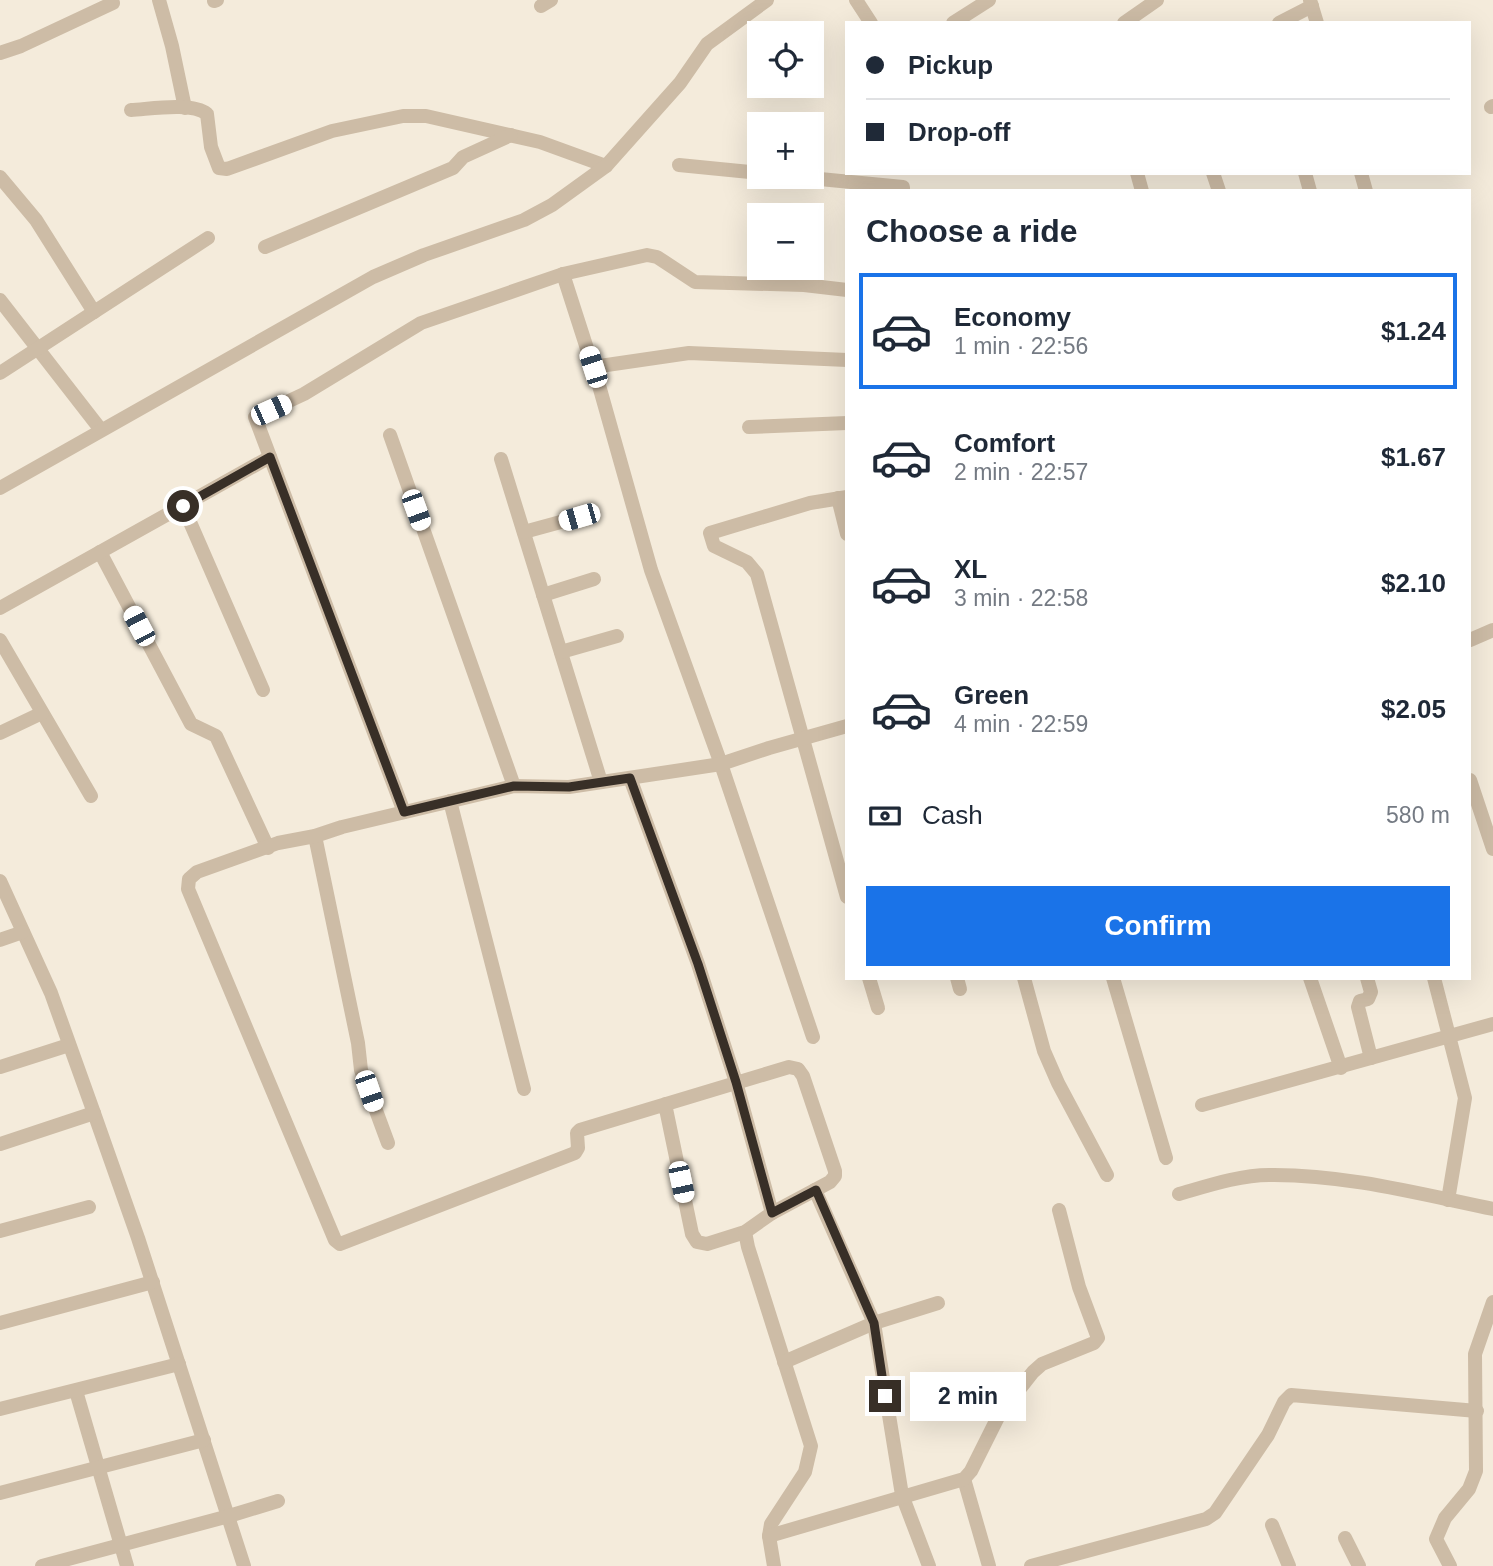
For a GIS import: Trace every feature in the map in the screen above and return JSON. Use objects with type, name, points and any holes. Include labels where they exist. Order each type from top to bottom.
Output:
[{"type":"street","points":[[159,0],[185,108]]},
{"type":"street","points":[[0,488],[373,277],[449,245],[524,220],[552,205],[606,166],[680,83],[707,44],[767,0]]},
{"type":"street","points":[[856,0],[870,21]]},
{"type":"street","points":[[956,21],[989,0]]},
{"type":"street","points":[[1127,21],[1157,0]]},
{"type":"street","points":[[0,53],[113,3]]},
{"type":"street","points":[[1282,21],[1311,3],[1316,21]]},
{"type":"street","points":[[131,110],[201,109],[207,114],[215,159],[219,168],[227,169],[332,131],[402,116],[426,116],[511,135],[564,150],[606,166]]},
{"type":"street","points":[[265,247],[453,168],[463,157],[511,135]]},
{"type":"street","points":[[679,165],[747,172]]},
{"type":"street","points":[[0,177],[36,220],[94,312]]},
{"type":"street","points":[[824,179],[903,189]]},
{"type":"street","points":[[0,373],[208,238]]},
{"type":"street","points":[[404,812],[255,417],[304,394],[421,323],[563,274],[647,256],[657,257],[695,282],[845,289]]},
{"type":"street","points":[[563,274],[593,367],[651,570],[721,764],[813,1037]]},
{"type":"street","points":[[0,300],[101,430]]},
{"type":"street","points":[[593,367],[689,353],[845,360]]},
{"type":"street","points":[[749,427],[845,423]]},
{"type":"street","points":[[390,435],[514,786]]},
{"type":"street","points":[[0,608],[270,457]]},
{"type":"street","points":[[501,460],[601,782]]},
{"type":"street","points":[[845,519],[842,497],[810,503],[710,533],[714,546],[747,562],[757,573],[845,890]]},
{"type":"street","points":[[183,506],[263,690]]},
{"type":"street","points":[[524,532],[579,517]]},
{"type":"street","points":[[100,552],[191,724],[216,736],[268,848]]},
{"type":"street","points":[[543,595],[594,579]]},
{"type":"street","points":[[1471,640],[1493,630]]},
{"type":"street","points":[[561,652],[617,636]]},
{"type":"street","points":[[0,640],[92,796]]},
{"type":"street","points":[[0,733],[42,713]]},
{"type":"street","points":[[665,1104],[692,1234],[697,1242],[707,1244],[745,1232],[772,1213],[835,1177],[803,1076],[798,1069],[789,1068],[736,1082],[580,1130],[577,1133],[578,1148],[575,1153],[340,1244],[335,1240],[188,889],[189,879],[197,872],[278,843],[514,786],[569,787],[721,764],[845,727]]},
{"type":"street","points":[[630,778],[698,964],[736,1082],[772,1213]]},
{"type":"street","points":[[1471,783],[1493,849]]},
{"type":"street","points":[[450,801],[524,1089]]},
{"type":"street","points":[[315,836],[358,1043],[361,1070],[388,1143]]},
{"type":"street","points":[[0,881],[51,993],[94,1113],[153,1282],[244,1566]]},
{"type":"street","points":[[0,940],[23,932]]},
{"type":"street","points":[[870,980],[877,1008]]},
{"type":"street","points":[[1025,980],[1044,1051],[1107,1175]]},
{"type":"street","points":[[1114,980],[1166,1158]]},
{"type":"street","points":[[1311,980],[1341,1068]]},
{"type":"street","points":[[1368,980],[1371,992],[1368,999],[1360,1001],[1358,1007],[1371,1058]]},
{"type":"street","points":[[1435,980],[1465,1098],[1448,1200]]},
{"type":"street","points":[[1202,1105],[1493,1024]]},
{"type":"street","points":[[0,1068],[69,1045]]},
{"type":"street","points":[[0,1144],[94,1113]]},
{"type":"street","points":[[1179,1194],[1267,1175],[1336,1179],[1493,1209]]},
{"type":"street","points":[[816,1190],[874,1323],[901,1495],[929,1566]]},
{"type":"street","points":[[0,1231],[89,1207]]},
{"type":"street","points":[[769,1536],[901,1495],[964,1479],[971,1471],[999,1415],[1033,1372],[1042,1364],[1094,1343],[1098,1338],[1079,1287],[1059,1210]]},
{"type":"street","points":[[745,1232],[811,1446],[805,1472],[771,1524],[769,1536],[774,1566]]},
{"type":"street","points":[[0,1323],[153,1282]]},
{"type":"street","points":[[1450,1566],[1436,1539],[1445,1518],[1469,1489],[1476,1471],[1475,1354],[1493,1302]]},
{"type":"street","points":[[784,1362],[874,1323],[938,1303]]},
{"type":"street","points":[[0,1409],[179,1364]]},
{"type":"street","points":[[76,1391],[127,1566]]},
{"type":"street","points":[[1031,1566],[1206,1519],[1215,1513],[1268,1435],[1284,1402],[1291,1395],[1477,1411]]},
{"type":"street","points":[[0,1493],[204,1440]]},
{"type":"street","points":[[964,1479],[989,1566]]},
{"type":"street","points":[[42,1566],[278,1501]]},
{"type":"street","points":[[1272,1525],[1289,1566]]},
{"type":"street","points":[[1345,1538],[1359,1566]]},
{"type":"route","points":[[183,506],[270,457],[404,812],[514,786],[569,787],[630,778],[698,964],[736,1082],[772,1213],[816,1190],[874,1323],[885,1396]]}]
